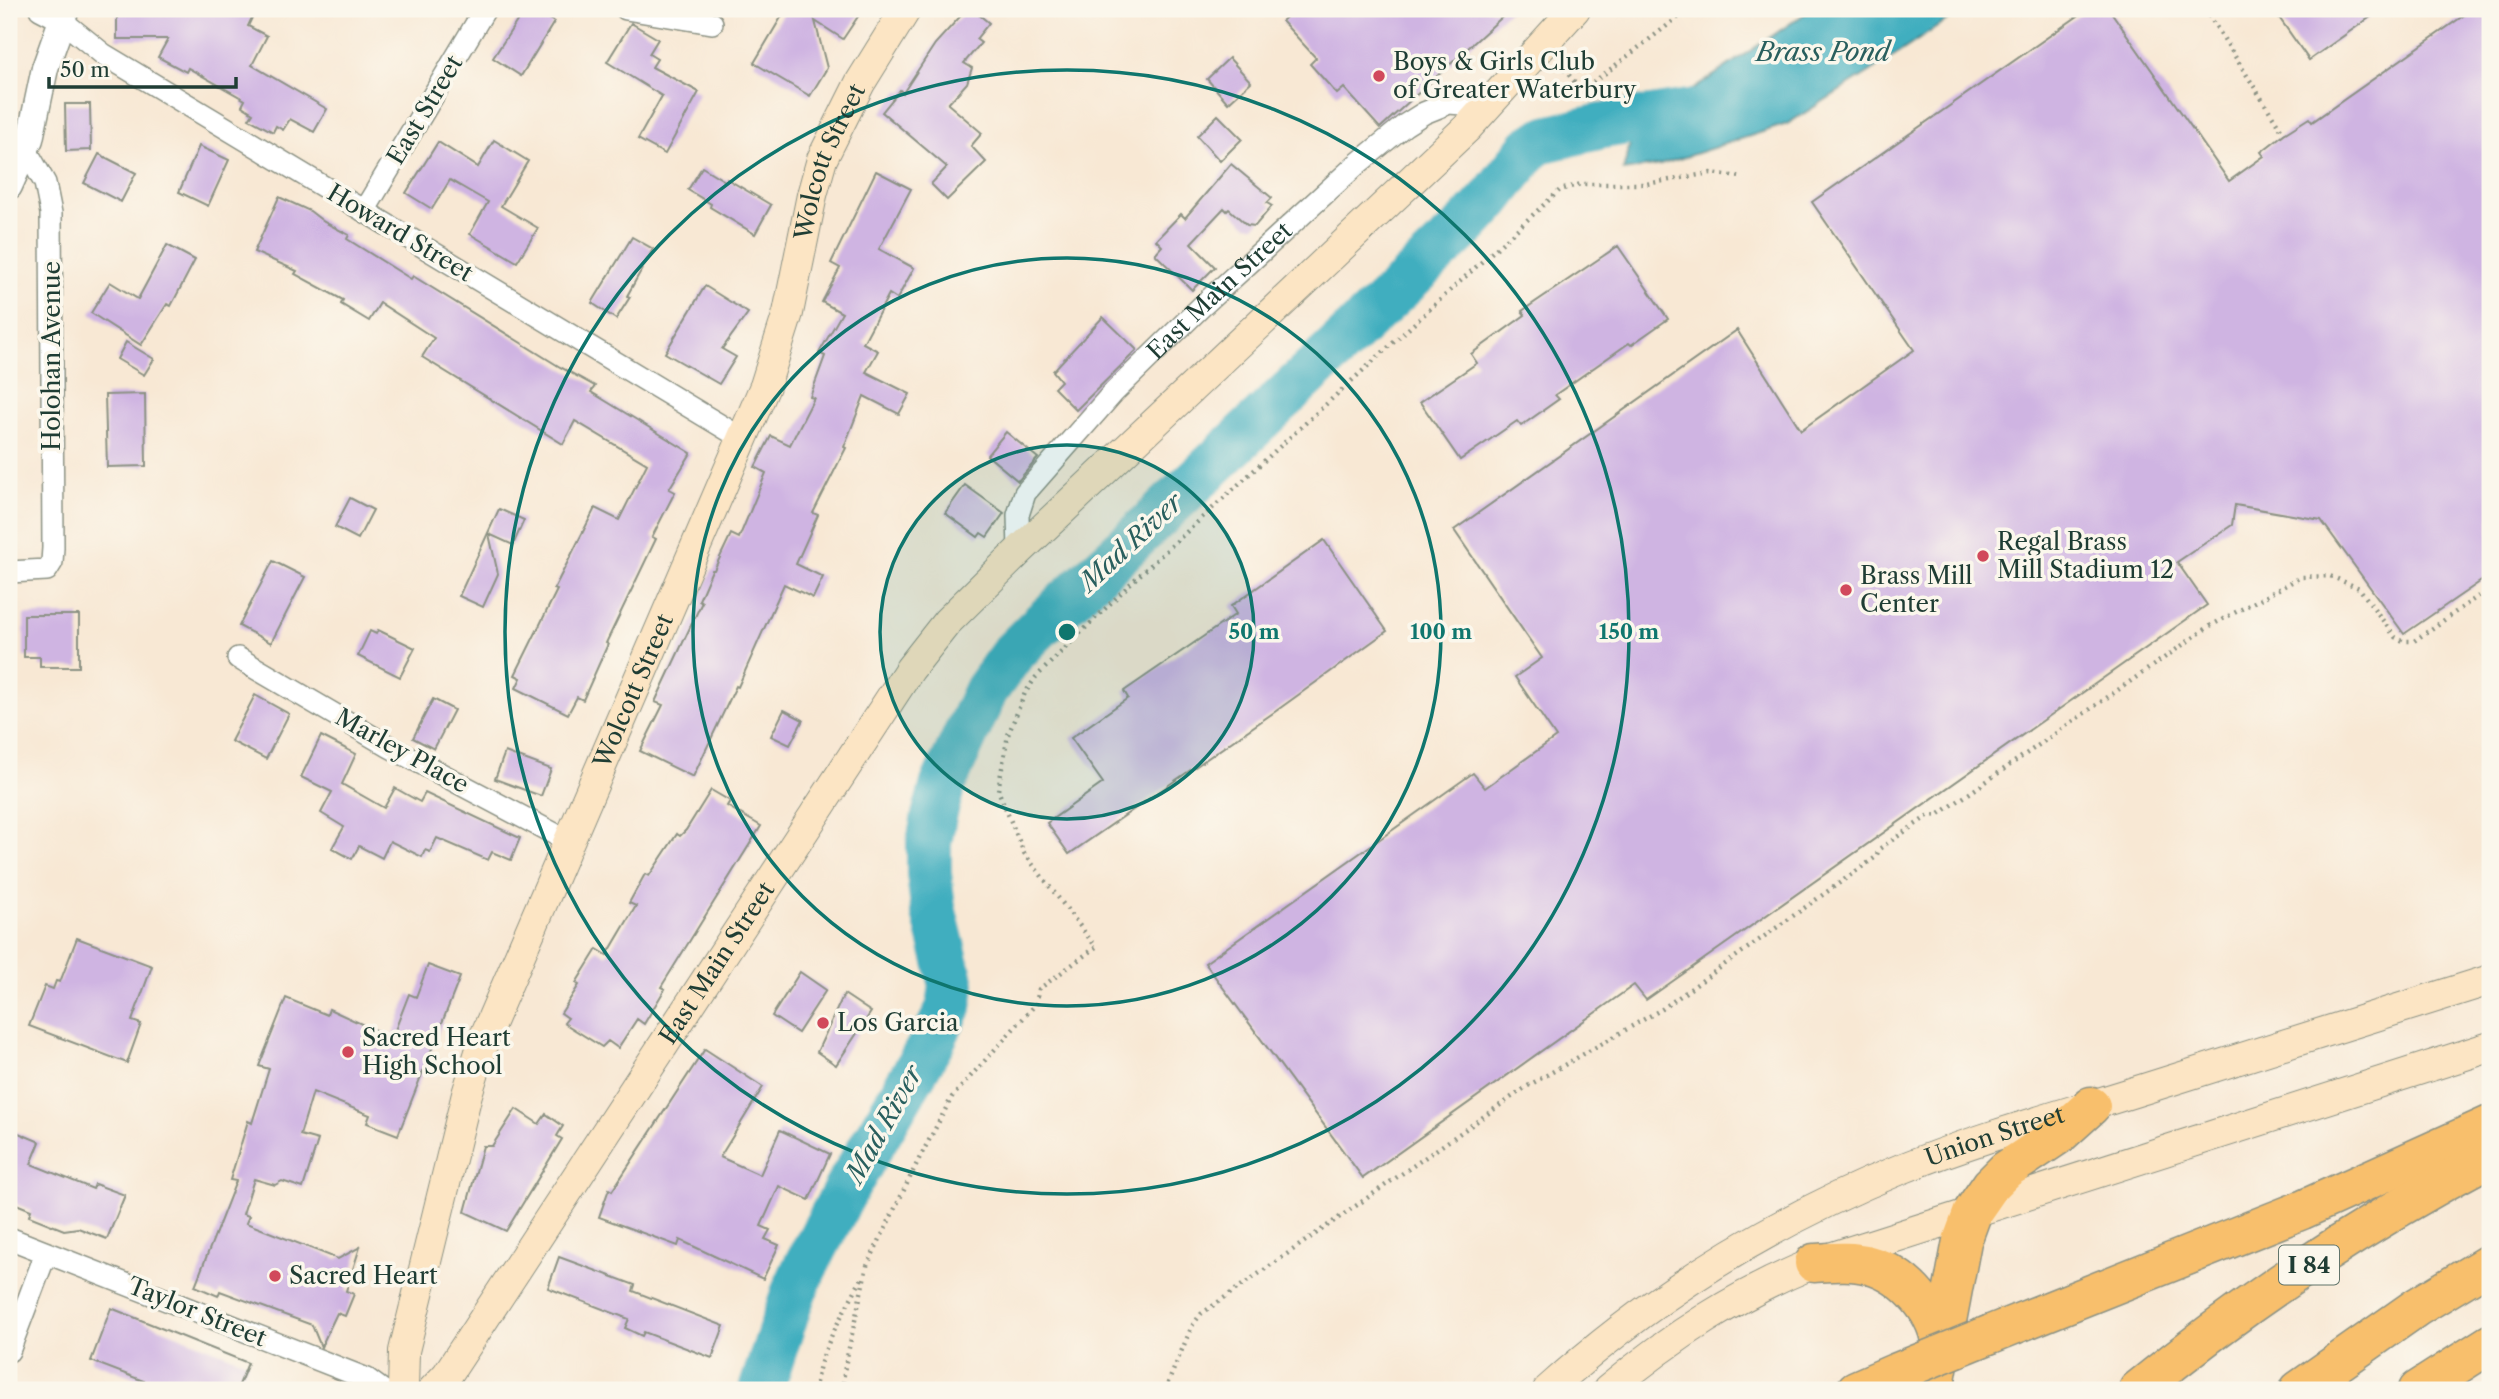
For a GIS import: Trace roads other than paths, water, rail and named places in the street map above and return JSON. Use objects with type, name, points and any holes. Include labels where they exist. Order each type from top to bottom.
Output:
[{"type":"highway","points":[[1937,1374],[1962,1241],[1973,1211],[1998,1178],[2019,1160],[2060,1133],[2091,1106]]},
{"type":"highway","points":[[1856,1390],[2302,1210],[2490,1125]]},
{"type":"highway","name":"I 84","points":[[2138,1390],[2227,1322],[2314,1262],[2403,1206],[2490,1157]]},
{"type":"highway","points":[[1814,1263],[1869,1265],[1909,1289],[1927,1308],[1936,1324],[1941,1343],[1937,1374]]},
{"type":"highway","points":[[2299,1390],[2406,1314],[2490,1263]]},
{"type":"highway","points":[[2418,1390],[2490,1344]]},
{"type":"main road","name":"Wolcott Street","points":[[403,1390],[404,1352],[476,1062],[491,1018],[743,439],[778,350],[822,159],[854,93],[906,9]]},
{"type":"main road","name":"East Main Street","points":[[433,1390],[447,1375],[910,669],[947,622],[1418,175],[1488,106],[1574,9]]},
{"type":"main road","name":"Union Street","points":[[1548,1390],[1599,1346],[1663,1297],[1723,1258],[1795,1217],[1861,1186],[1924,1160],[2490,980]]},
{"type":"main road","points":[[1608,1390],[1666,1344],[1727,1304],[1814,1263],[2490,1047]]},
{"type":"street","name":"East Street","points":[[364,211],[485,9]]},
{"type":"street","points":[[626,9],[712,23]]},
{"type":"street","name":"Howard Street","points":[[56,13],[103,54],[743,439]]},
{"type":"street","points":[[9,186],[26,150],[56,13]]},
{"type":"street","name":"East Main Street","points":[[1020,551],[1018,515],[1025,493],[1113,393],[1200,307],[1356,165],[1405,125],[1424,113],[1450,103],[1488,106]]},
{"type":"street","name":"Holohan Avenue","points":[[9,572],[42,572],[49,567],[53,548],[51,213],[46,183],[26,150]]},
{"type":"street","name":"Marley Place","points":[[238,658],[390,747],[568,841]]},
{"type":"street","name":"Taylor Street","points":[[9,1238],[367,1380],[382,1390]]},
{"type":"street","points":[[9,1350],[46,1253]]},
{"type":"water","name":"Brass Pond","points":[[1812,9],[1964,9],[1787,124],[1660,165],[1623,171],[1631,140],[1627,114],[1670,105]]},
{"type":"waterway","name":"Mad River","points":[[761,1390],[793,1294],[805,1267],[846,1189],[931,1044],[949,1007],[952,985],[933,908],[929,843],[943,784],[986,690],[1013,653],[1041,625],[1469,223],[1530,148],[1543,140],[1602,126],[1689,112]]},
{"type":"place","name":"Boys & Girls Club of Greater Waterbury","points":[[1379,76]]},
{"type":"place","name":"Regal Brass Mill Stadium 12","points":[[1983,556]]},
{"type":"place","name":"Brass Mill Center","points":[[1846,590]]},
{"type":"place","name":"Los Garcia","points":[[823,1023]]},
{"type":"place","name":"Sacred Heart High School","points":[[348,1052]]},
{"type":"place","name":"Sacred Heart","points":[[275,1276]]}]
